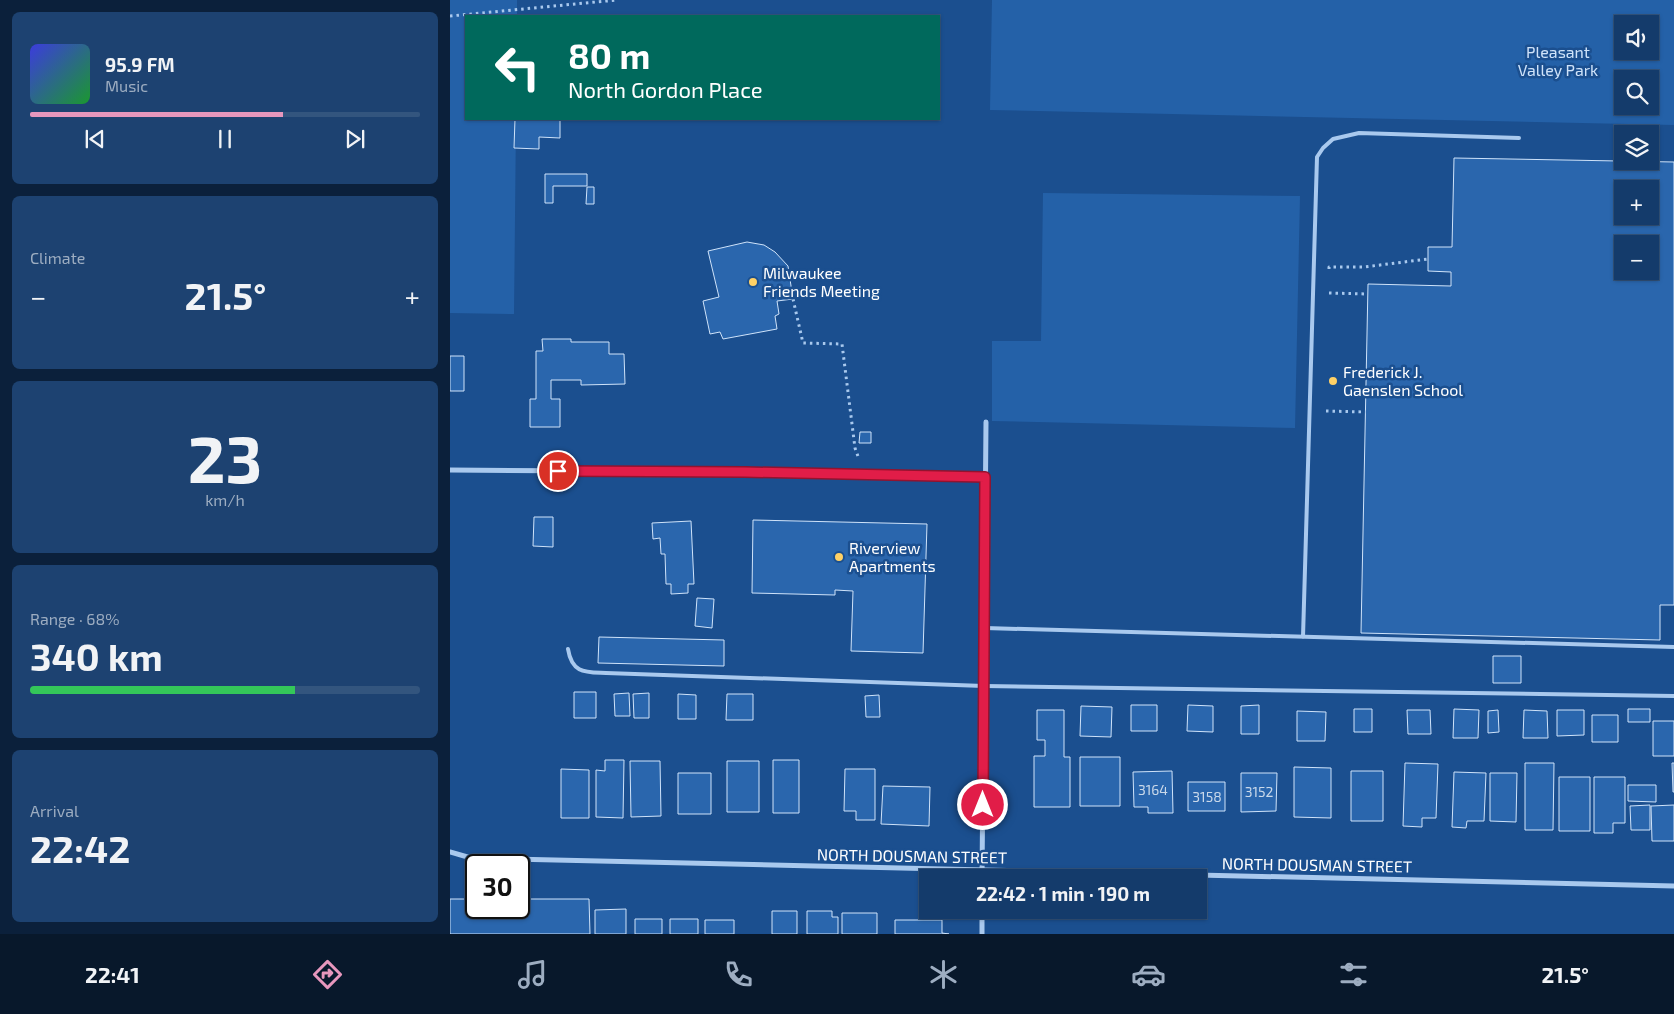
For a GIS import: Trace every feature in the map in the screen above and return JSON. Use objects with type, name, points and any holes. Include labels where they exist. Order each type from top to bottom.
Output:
[{"type":"street","points":[[983,869],[986,422]]},
{"type":"street","points":[[450,470],[755,472],[985,477]]},
{"type":"street","name":"NORTH DOUSMAN STREET","points":[[450,852],[471,858],[940,869]]},
{"type":"street","name":"NORTH DOUSMAN STREET","points":[[1207,875],[1674,886]]},
{"type":"street","points":[[982,919],[982,934]]},
{"type":"lane","points":[[1303,637],[1317,157],[1323,148],[1333,140],[1359,133],[1519,138]]},
{"type":"lane","points":[[985,628],[1674,648]]},
{"type":"lane","points":[[568,649],[572,664],[576,668],[590,672],[984,686],[1674,696]]},
{"type":"path","points":[[450,16],[617,0]]},
{"type":"path","points":[[1329,276],[1329,267],[1364,267],[1428,259]]},
{"type":"path","points":[[1329,284],[1329,293],[1368,294]]},
{"type":"path","points":[[793,299],[803,342],[842,344],[855,448],[860,462]]},
{"type":"path","points":[[1325,420],[1326,411],[1366,412]]},
{"type":"green space","points":[[450,0],[517,0],[517,15],[465,15],[465,120],[516,120],[514,314],[450,313]]},
{"type":"green space","name":"Pleasant Valley Park","points":[[992,0],[1674,0],[1674,125],[990,110]]},
{"type":"green space","points":[[1043,193],[1300,196],[1295,428],[992,421],[992,341],[1041,341]]},
{"type":"building","points":[[515,120],[560,120],[560,138],[539,137],[539,149],[514,148]]},
{"type":"building","points":[[1454,158],[1614,161],[1614,170],[1659,170],[1659,162],[1674,162],[1674,605],[1660,605],[1660,640],[1361,633],[1368,284],[1451,286],[1451,272],[1428,271],[1428,247],[1452,247]]},
{"type":"building","points":[[545,174],[587,174],[587,186],[553,186],[553,203],[545,203]]},
{"type":"building","points":[[587,187],[594,187],[594,204],[586,204]]},
{"type":"building","name":"Milwaukee Friends Meeting","points":[[747,242],[764,245],[775,252],[788,266],[793,299],[777,301],[779,314],[775,316],[777,329],[723,339],[720,332],[710,334],[703,301],[719,297],[708,251]]},
{"type":"building","points":[[542,339],[571,339],[571,342],[609,342],[609,354],[624,354],[625,384],[581,385],[581,380],[551,380],[551,399],[560,399],[560,427],[530,427],[530,399],[536,399],[536,351],[543,351]]},
{"type":"building","points":[[450,356],[464,356],[464,391],[450,391]]},
{"type":"building","points":[[860,432],[871,432],[871,443],[859,443]]},
{"type":"building","points":[[534,517],[553,517],[553,547],[533,546]]},
{"type":"building","name":"Riverview Apartments","points":[[753,520],[927,524],[923,653],[851,651],[853,591],[835,590],[835,595],[752,593]]},
{"type":"building","points":[[691,521],[694,584],[688,584],[688,593],[671,594],[671,584],[666,584],[665,554],[661,554],[660,538],[653,539],[652,523]]},
{"type":"building","points":[[697,598],[714,599],[712,628],[695,626]]},
{"type":"building","points":[[599,637],[724,640],[724,666],[598,663]]},
{"type":"building","points":[[1493,656],[1521,656],[1521,683],[1493,683]]},
{"type":"building","points":[[574,692],[596,692],[596,718],[574,718]]},
{"type":"building","points":[[629,693],[630,716],[615,716],[614,694]]},
{"type":"building","points":[[649,693],[649,718],[634,718],[633,694]]},
{"type":"building","points":[[678,694],[696,695],[696,719],[678,719]]},
{"type":"building","points":[[727,694],[753,694],[753,720],[726,720]]},
{"type":"building","points":[[879,695],[880,717],[866,717],[865,696]]},
{"type":"building","points":[[1131,705],[1157,705],[1157,731],[1131,731]]},
{"type":"building","points":[[1188,705],[1213,706],[1213,732],[1187,731]]},
{"type":"building","points":[[1259,705],[1259,734],[1241,734],[1241,706]]},
{"type":"building","points":[[1081,706],[1112,707],[1111,737],[1080,736]]},
{"type":"building","points":[[1354,709],[1372,709],[1372,732],[1354,732]]},
{"type":"building","points":[[1454,709],[1479,710],[1478,738],[1453,738]]},
{"type":"building","points":[[1628,709],[1650,709],[1650,722],[1628,722]]},
{"type":"building","points":[[1037,710],[1064,710],[1064,757],[1070,757],[1070,807],[1034,807],[1034,756],[1045,756],[1045,740],[1037,740]]},
{"type":"building","points":[[1407,710],[1430,710],[1431,734],[1408,734]]},
{"type":"building","points":[[1498,710],[1499,732],[1488,733],[1488,711]]},
{"type":"building","points":[[1524,710],[1547,711],[1548,738],[1523,738]]},
{"type":"building","points":[[1557,710],[1584,710],[1584,735],[1557,736]]},
{"type":"building","points":[[1297,711],[1326,712],[1325,741],[1297,741]]},
{"type":"building","points":[[1592,715],[1618,715],[1618,742],[1592,742]]},
{"type":"building","points":[[1653,721],[1674,721],[1674,756],[1653,756]]},
{"type":"building","points":[[1080,757],[1120,757],[1120,806],[1080,806]]},
{"type":"building","points":[[605,760],[624,760],[623,818],[596,817],[596,770],[605,771]]},
{"type":"building","points":[[773,760],[799,760],[799,813],[773,813]]},
{"type":"building","points":[[630,761],[660,761],[661,816],[631,817]]},
{"type":"building","points":[[727,761],[759,761],[759,812],[727,812]]},
{"type":"building","points":[[1405,763],[1438,764],[1436,818],[1422,818],[1422,827],[1403,826]]},
{"type":"building","points":[[1525,763],[1554,763],[1553,830],[1525,830]]},
{"type":"building","points":[[1672,763],[1674,763],[1674,792],[1673,792]]},
{"type":"building","points":[[1294,767],[1331,768],[1331,818],[1294,817]]},
{"type":"building","points":[[561,769],[589,770],[589,818],[561,818]]},
{"type":"building","points":[[845,769],[875,769],[875,820],[856,820],[856,811],[844,811]]},
{"type":"building","points":[[1172,771],[1173,813],[1148,813],[1148,807],[1134,807],[1133,772]]},
{"type":"building","points":[[1351,771],[1383,771],[1383,821],[1351,821]]},
{"type":"building","points":[[1454,772],[1486,773],[1484,821],[1467,821],[1466,828],[1452,827]]},
{"type":"building","points":[[678,773],[711,773],[711,814],[678,814]]},
{"type":"building","points":[[1241,773],[1277,773],[1276,811],[1241,812]]},
{"type":"building","points":[[1490,773],[1517,773],[1516,822],[1490,821]]},
{"type":"building","points":[[1559,777],[1590,777],[1590,831],[1559,831]]},
{"type":"building","points":[[1594,777],[1625,777],[1625,823],[1613,823],[1613,833],[1594,833]]},
{"type":"building","points":[[1188,782],[1225,782],[1225,811],[1188,811]]},
{"type":"building","points":[[1628,785],[1656,785],[1656,802],[1628,801]]},
{"type":"building","points":[[883,786],[930,787],[929,826],[881,824]]},
{"type":"building","points":[[1650,805],[1650,830],[1631,830],[1630,806]]},
{"type":"building","points":[[1674,805],[1674,841],[1652,841],[1651,806]]},
{"type":"building","points":[[450,899],[465,899],[465,919],[530,919],[530,899],[589,899],[590,934],[450,934]]},
{"type":"building","points":[[626,909],[626,934],[595,934],[595,910]]},
{"type":"building","points":[[772,911],[797,911],[797,934],[772,934]]},
{"type":"building","points":[[807,911],[832,911],[832,917],[838,917],[838,934],[807,934]]},
{"type":"building","points":[[842,913],[877,913],[877,934],[842,934]]},
{"type":"building","points":[[635,919],[662,919],[662,934],[635,934]]},
{"type":"building","points":[[670,919],[698,919],[698,934],[670,934]]},
{"type":"building","points":[[705,920],[734,920],[734,934],[705,934]]},
{"type":"building","points":[[895,920],[942,920],[942,933],[949,934],[895,934]]},
{"type":"place","name":"Milwaukee Friends Meeting","points":[[753,282]]},
{"type":"place","name":"Frederick J. Gaenslen School","points":[[1333,381]]},
{"type":"place","name":"Riverview Apartments","points":[[839,557]]},
{"type":"route","points":[[558,471],[745,472],[985,477],[983,805]]}]
